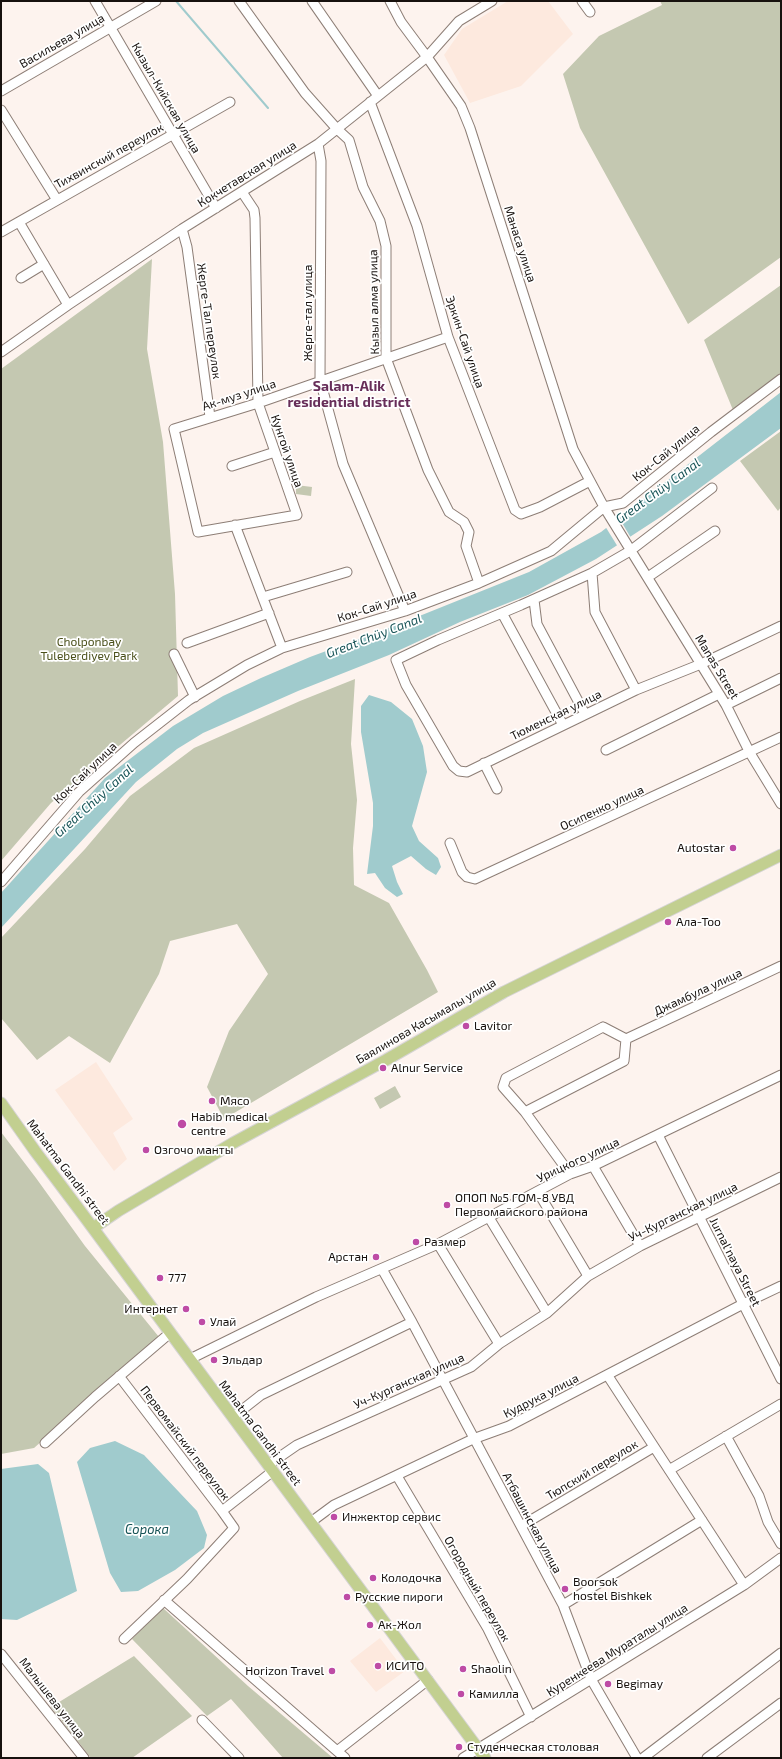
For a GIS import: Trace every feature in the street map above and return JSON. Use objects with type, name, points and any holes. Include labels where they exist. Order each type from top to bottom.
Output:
[{"type":"main road","name":"Баялинова Касымалы улица","points":[[93,1228],[118,1211],[232,1143],[386,1060],[504,992],[781,855]]},
{"type":"main road","name":"Mahatma Gandhi street","points":[[1,1103],[34,1151],[93,1228],[485,1758]]},
{"type":"street","name":"Кызыл-Кийская улица","points":[[95,1],[216,208]]},
{"type":"street","name":"Васильева улица","points":[[1,91],[156,1]]},
{"type":"street","name":"Кызыл алма улица","points":[[240,1],[305,93],[337,129],[349,140],[363,187],[380,221],[386,246],[386,358],[428,470],[449,512],[464,522],[469,532],[466,546],[479,583]]},
{"type":"street","points":[[312,1],[378,96]]},
{"type":"street","name":"Манаса улица","points":[[390,1],[401,22],[461,106],[470,128],[574,450],[609,516]]},
{"type":"street","name":"Кокчетавская улица","points":[[1,352],[68,305],[182,229],[318,144],[427,57],[459,21],[492,1]]},
{"type":"street","points":[[582,1],[590,12]]},
{"type":"street","name":"Тихвинский переулок","points":[[1,232],[230,102]]},
{"type":"street","name":"Эркин-Сай улица","points":[[370,102],[417,226],[448,337],[515,510],[521,514],[590,481]]},
{"type":"street","points":[[1,110],[56,200]]},
{"type":"street","name":"Жерге-тал улица","points":[[318,144],[322,161],[320,380],[343,464],[405,611]]},
{"type":"street","name":"Кунгой улица","points":[[174,429],[198,532],[297,515],[258,403],[255,218],[254,210],[242,192]]},
{"type":"street","points":[[19,222],[68,305]]},
{"type":"street","name":"Жерге-Тал переулок","points":[[182,229],[187,247],[210,417]]},
{"type":"street","points":[[21,278],[44,264]]},
{"type":"street","name":"Ак-муз улица","points":[[174,429],[258,403],[320,380],[448,337]]},
{"type":"street","name":"Кок-Сай улица","points":[[1,882],[79,792],[134,743],[195,697],[247,665],[282,648],[405,611],[479,583],[551,551],[604,507],[623,503],[711,432],[781,379]]},
{"type":"street","points":[[232,466],[275,452]]},
{"type":"street","points":[[563,725],[502,613],[592,573],[712,488]]},
{"type":"street","name":"Manas Street","points":[[609,516],[726,705],[750,753],[781,804]]},
{"type":"street","points":[[235,525],[282,648]]},
{"type":"street","points":[[648,577],[715,531]]},
{"type":"street","points":[[263,597],[347,572]]},
{"type":"street","points":[[592,573],[595,612],[636,690]]},
{"type":"street","points":[[534,600],[537,624],[585,714]]},
{"type":"street","points":[[187,643],[269,613]]},
{"type":"street","name":"Тюменская улица","points":[[502,613],[438,640],[396,660],[406,685],[454,766],[459,771],[467,772],[636,690],[701,664],[781,626]]},
{"type":"street","points":[[174,654],[195,697]]},
{"type":"street","points":[[726,705],[781,678]]},
{"type":"street","points":[[606,750],[719,694]]},
{"type":"street","name":"Осипенко улица","points":[[450,843],[462,872],[467,877],[475,879],[750,753],[781,737]]},
{"type":"street","points":[[484,763],[497,789]]},
{"type":"street","name":"Джамбула улица","points":[[626,1039],[781,966]]},
{"type":"street","points":[[525,1112],[624,1061],[626,1039],[603,1027],[506,1078],[503,1087],[525,1112],[570,1174]]},
{"type":"street","name":"Урицкого улица","points":[[190,1359],[316,1297],[438,1244],[488,1216],[538,1192],[570,1174],[594,1166],[781,1076]]},
{"type":"street","name":"Jurnal'naya Street","points":[[658,1135],[781,1379]]},
{"type":"street","points":[[594,1166],[640,1246]]},
{"type":"street","name":"Уч-Курганская улица","points":[[270,1468],[297,1445],[442,1378],[471,1367],[499,1344],[547,1313],[588,1276],[640,1246],[781,1177]]},
{"type":"street","points":[[538,1192],[588,1276]]},
{"type":"street","points":[[488,1216],[547,1313]]},
{"type":"street","points":[[438,1244],[499,1344]]},
{"type":"street","name":"Атбашинская улица","points":[[382,1269],[412,1322],[563,1606],[591,1679],[637,1758]]},
{"type":"street","name":"Кудрука улица","points":[[310,1522],[334,1505],[473,1439],[509,1426],[608,1376],[743,1304],[781,1286]]},
{"type":"street","points":[[233,1417],[261,1395],[412,1322]]},
{"type":"street","points":[[45,1443],[170,1332]]},
{"type":"street","name":"Первомайский переулок","points":[[119,1376],[222,1511],[270,1468]]},
{"type":"street","name":"Тюпский переулок","points":[[608,1376],[744,1584]]},
{"type":"street","points":[[669,1470],[781,1404]]},
{"type":"street","points":[[726,1436],[759,1496],[768,1522],[781,1544]]},
{"type":"street","name":"Тюпский переулок","points":[[521,1526],[654,1447]]},
{"type":"street","name":"Огородный переулок","points":[[397,1476],[488,1630],[531,1717]]},
{"type":"street","points":[[124,1639],[163,1602],[234,1528],[222,1511]]},
{"type":"street","points":[[563,1606],[702,1520]]},
{"type":"street","name":"Куренкеева Мураталы улица","points":[[463,1758],[744,1584],[781,1558]]},
{"type":"street","points":[[163,1602],[338,1755],[346,1758]]},
{"type":"street","points":[[643,1758],[781,1653]]},
{"type":"street","name":"Малышева улица","points":[[1,1654],[84,1758]]},
{"type":"street","points":[[338,1755],[428,1680]]},
{"type":"street","points":[[707,1758],[781,1703]]},
{"type":"street","points":[[202,1720],[239,1758]]},
{"type":"shaded area","points":[[508,1],[548,1],[573,34],[521,86],[470,103],[444,55],[462,29]]},
{"type":"shaded area","points":[[96,1062],[133,1119],[113,1133],[127,1159],[114,1171],[55,1090]]},
{"type":"shaded area","name":"ИСИТО","points":[[380,1638],[405,1671],[376,1692],[350,1661]]},
{"type":"green space","points":[[660,1],[781,1],[781,257],[688,324],[580,128],[563,74],[599,36],[662,5]]},
{"type":"green space","name":"Cholponbay Tuleberdiyev Park","points":[[152,259],[147,349],[163,442],[175,594],[178,696],[51,803],[1,861],[1,369]]},
{"type":"green space","points":[[781,285],[781,374],[733,410],[704,340]]},
{"type":"green space","points":[[781,431],[781,507],[778,511],[740,461]]},
{"type":"green space","points":[[296,485],[312,487],[311,496],[296,494]]},
{"type":"green space","points":[[355,679],[351,744],[357,800],[353,848],[354,885],[389,903],[438,992],[224,1119],[207,1087],[229,1031],[268,974],[237,924],[170,941],[159,974],[110,1063],[69,1036],[37,1060],[1,1018],[1,938],[85,849],[130,796],[194,748],[300,701]]},
{"type":"green space","points":[[395,1086],[401,1097],[380,1109],[374,1098]]},
{"type":"green space","points":[[1,1132],[85,1246],[159,1337],[34,1448],[1,1454]]},
{"type":"green space","points":[[163,1608],[248,1686],[333,1758],[283,1758],[231,1699],[207,1716],[132,1639]]},
{"type":"green space","points":[[134,1656],[192,1716],[132,1758],[91,1758],[51,1707]]},
{"type":"water","name":"Great Chüy Canal","points":[[781,392],[781,428],[662,516],[596,559],[528,595],[460,622],[389,655],[298,691],[203,733],[177,749],[136,782],[1,928],[1,893],[105,778],[173,726],[223,696],[261,678],[310,657],[407,621],[529,572],[601,532]]},
{"type":"water","points":[[369,695],[391,702],[412,719],[423,746],[427,772],[412,826],[419,841],[438,858],[441,867],[436,875],[426,869],[411,856],[392,866],[403,894],[397,897],[385,888],[375,873],[367,874],[373,826],[373,803],[361,732],[361,706]]},
{"type":"water","name":"Сорока","points":[[115,1441],[144,1455],[197,1511],[207,1535],[204,1548],[175,1570],[138,1591],[121,1592],[110,1573],[77,1462],[90,1448]]},
{"type":"water","points":[[38,1464],[49,1473],[77,1591],[17,1620],[1,1619],[1,1469]]},
{"type":"pier","points":[[618,516],[631,538],[618,547],[605,526]]},
{"type":"waterway","points":[[176,1],[268,108]]},
{"type":"place","name":"Autostar","points":[[733,848]]},
{"type":"place","name":"Ала-Тоо","points":[[668,922]]},
{"type":"place","name":"Lavitor","points":[[466,1026]]},
{"type":"place","name":"Alnur Service","points":[[383,1068]]},
{"type":"place","name":"Мясо","points":[[212,1101]]},
{"type":"place","name":"Habib medical centre","points":[[182,1124]]},
{"type":"place","name":"Озгочо манты","points":[[146,1150]]},
{"type":"place","name":"ОПОП №5 ГОМ-8 УВД Первомайского района","points":[[447,1205]]},
{"type":"place","name":"Размер","points":[[416,1242]]},
{"type":"place","name":"Арстан","points":[[376,1257]]},
{"type":"place","name":"777","points":[[160,1278]]},
{"type":"place","name":"Интернет","points":[[186,1309]]},
{"type":"place","name":"Улай","points":[[202,1322]]},
{"type":"place","name":"Эльдар","points":[[214,1360]]},
{"type":"place","name":"Инжектор сервис","points":[[334,1517]]},
{"type":"place","name":"Колодочка","points":[[373,1578]]},
{"type":"place","name":"Boorsok hostel Bishkek","points":[[565,1589]]},
{"type":"place","name":"Русские пироги","points":[[347,1597]]},
{"type":"place","name":"Ак-Жол","points":[[370,1625]]},
{"type":"place","name":"ИСИТО","points":[[378,1666]]},
{"type":"place","name":"Shaolin","points":[[463,1669]]},
{"type":"place","name":"Horizon Travel","points":[[332,1671]]},
{"type":"place","name":"Begimay","points":[[608,1684]]},
{"type":"place","name":"Камилла","points":[[461,1694]]},
{"type":"place","name":"Студенческая столовая","points":[[459,1747]]},
{"type":"district","name":"Salam-Alik residential district","points":[[349,394]]}]
